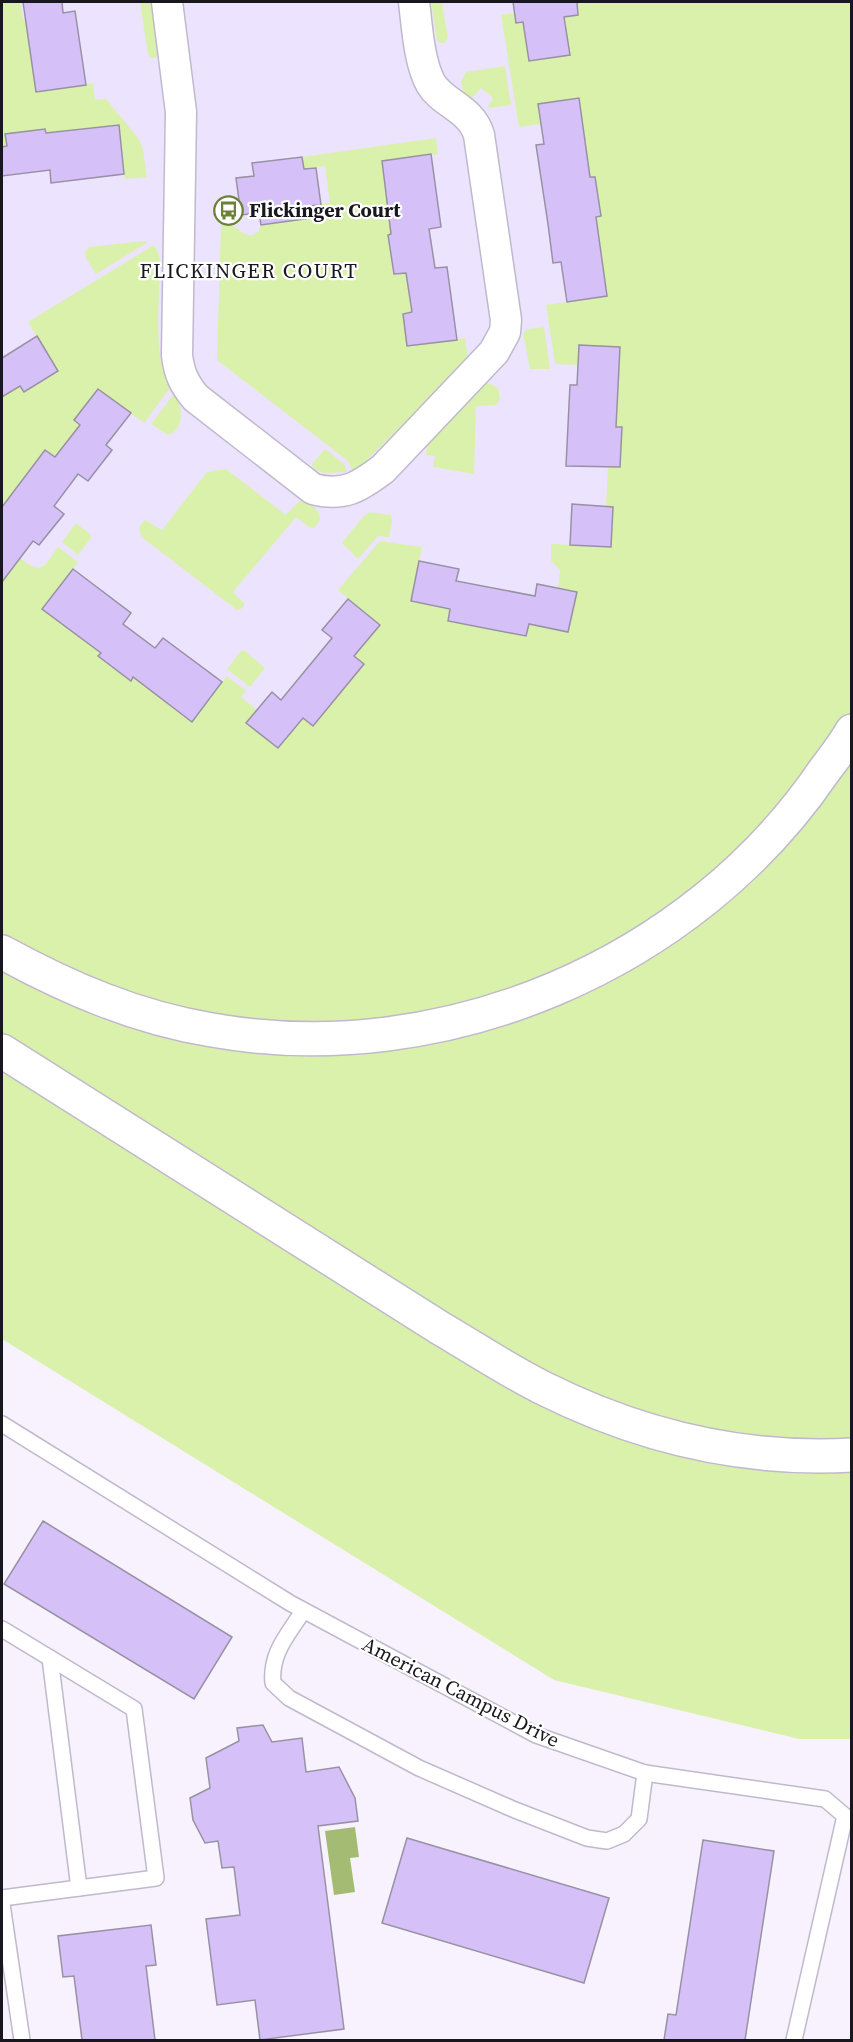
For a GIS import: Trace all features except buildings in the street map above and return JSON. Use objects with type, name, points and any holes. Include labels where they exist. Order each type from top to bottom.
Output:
[{"type":"highway","points":[[2,952],[56,981],[106,1002],[212,1030],[291,1038],[348,1037],[402,1032],[462,1020],[524,1000],[594,971],[626,954],[694,909],[730,880],[784,824],[852,731]]},
{"type":"highway","points":[[2,1051],[440,1328],[492,1360],[566,1399],[634,1426],[686,1441],[748,1451],[852,1455]]},
{"type":"street","points":[[167,2],[181,112],[177,354],[179,371],[183,383],[196,398],[313,489],[329,493],[346,491],[364,483],[383,469],[494,352],[506,332],[479,135],[470,118],[432,87],[425,70],[414,2]]},
{"type":"lane","name":"American Campus Drive","points":[[2,1424],[303,1611],[536,1735],[645,1773],[825,1799],[845,1816],[795,2040]]},
{"type":"lane","points":[[303,1611],[274,1657],[273,1683],[289,1698],[419,1768],[515,1810],[587,1838],[607,1841],[624,1834],[639,1820],[645,1773]]},
{"type":"lane","points":[[2,1629],[134,1709],[156,1878],[2,1898]]},
{"type":"lane","points":[[50,1658],[79,1888]]},
{"type":"lane","points":[[2,1904],[22,2040]]},
{"type":"shaded area","points":[[2,2],[637,2],[695,549],[605,736],[467,816],[294,851],[2,885]]},
{"type":"shaded area","points":[[2,2],[20,2],[23,19],[35,18],[36,92],[93,83],[95,100],[106,99],[139,139],[147,177],[125,179],[118,125],[86,128],[47,142],[45,129],[5,135],[7,146],[2,147]]},
{"type":"shaded area","points":[[140,2],[151,2],[159,53],[155,58],[151,58],[148,54]]},
{"type":"shaded area","points":[[431,2],[442,2],[448,38],[444,43],[437,40]]},
{"type":"shaded area","points":[[554,2],[851,2],[851,1739],[799,1739],[554,1680],[2,1339],[2,566],[9,572],[20,558],[34,567],[42,567],[58,547],[78,562],[43,609],[106,646],[99,655],[131,680],[138,671],[165,702],[191,722],[227,676],[246,691],[241,697],[257,710],[246,723],[278,748],[303,718],[313,726],[364,664],[354,656],[380,625],[338,590],[380,541],[422,547],[411,601],[450,609],[448,621],[526,636],[529,624],[568,632],[576,592],[558,588],[560,570],[551,561],[551,544],[611,546],[613,507],[606,506],[608,467],[620,467],[621,427],[609,426],[618,386],[620,348],[579,346],[578,365],[555,364],[546,305],[607,296],[602,257],[589,218],[601,216],[595,177],[583,178],[538,105],[541,124],[519,127],[501,15],[514,13],[516,23],[523,22],[529,61],[569,55],[564,17],[557,17]]},
{"type":"shaded area","points":[[505,66],[511,105],[487,108],[493,98],[481,88],[470,100],[463,91],[461,82],[466,72]]},
{"type":"shaded area","points":[[436,138],[438,154],[382,162],[386,195],[401,233],[388,235],[393,274],[406,273],[412,312],[403,314],[407,346],[465,338],[468,359],[362,465],[352,470],[348,461],[217,360],[221,223],[232,226],[244,234],[253,235],[258,232],[261,225],[310,218],[309,206],[330,203],[325,166],[304,169],[302,157]]},
{"type":"shaded area","points":[[148,242],[96,274],[86,258],[85,251],[89,247]]},
{"type":"shaded area","points":[[154,245],[160,262],[159,344],[164,375],[170,388],[144,423],[98,389],[74,420],[80,425],[55,457],[45,450],[21,481],[7,521],[2,517],[2,397],[20,386],[25,392],[58,371],[28,322]]},
{"type":"shaded area","points":[[544,327],[550,369],[530,369],[523,333],[528,329]]},
{"type":"shaded area","points":[[486,383],[498,388],[500,399],[496,405],[476,406],[474,474],[433,467],[435,456],[426,455],[428,442]]},
{"type":"shaded area","points":[[174,394],[181,417],[177,428],[168,435],[151,424]]},
{"type":"shaded area","points":[[325,449],[344,464],[347,472],[324,473],[314,469],[312,464]]},
{"type":"shaded area","points":[[226,469],[286,515],[299,502],[306,500],[319,514],[320,520],[314,528],[296,517],[233,592],[244,603],[243,608],[237,610],[144,539],[139,527],[145,520],[162,530],[207,472]]},
{"type":"shaded area","points":[[370,512],[391,515],[389,537],[378,536],[358,559],[342,543],[363,517]]},
{"type":"shaded area","points":[[76,523],[90,534],[91,538],[78,555],[62,542]]},
{"type":"shaded area","points":[[244,650],[265,668],[250,687],[227,669]]},
{"type":"shaded area","points":[[355,1827],[359,1857],[350,1858],[355,1892],[334,1895],[325,1831]]},
{"type":"place","name":"Flickinger Court","points":[[228,210]]},
{"type":"district","name":"FLICKINGER COURT","points":[[249,271]]}]
